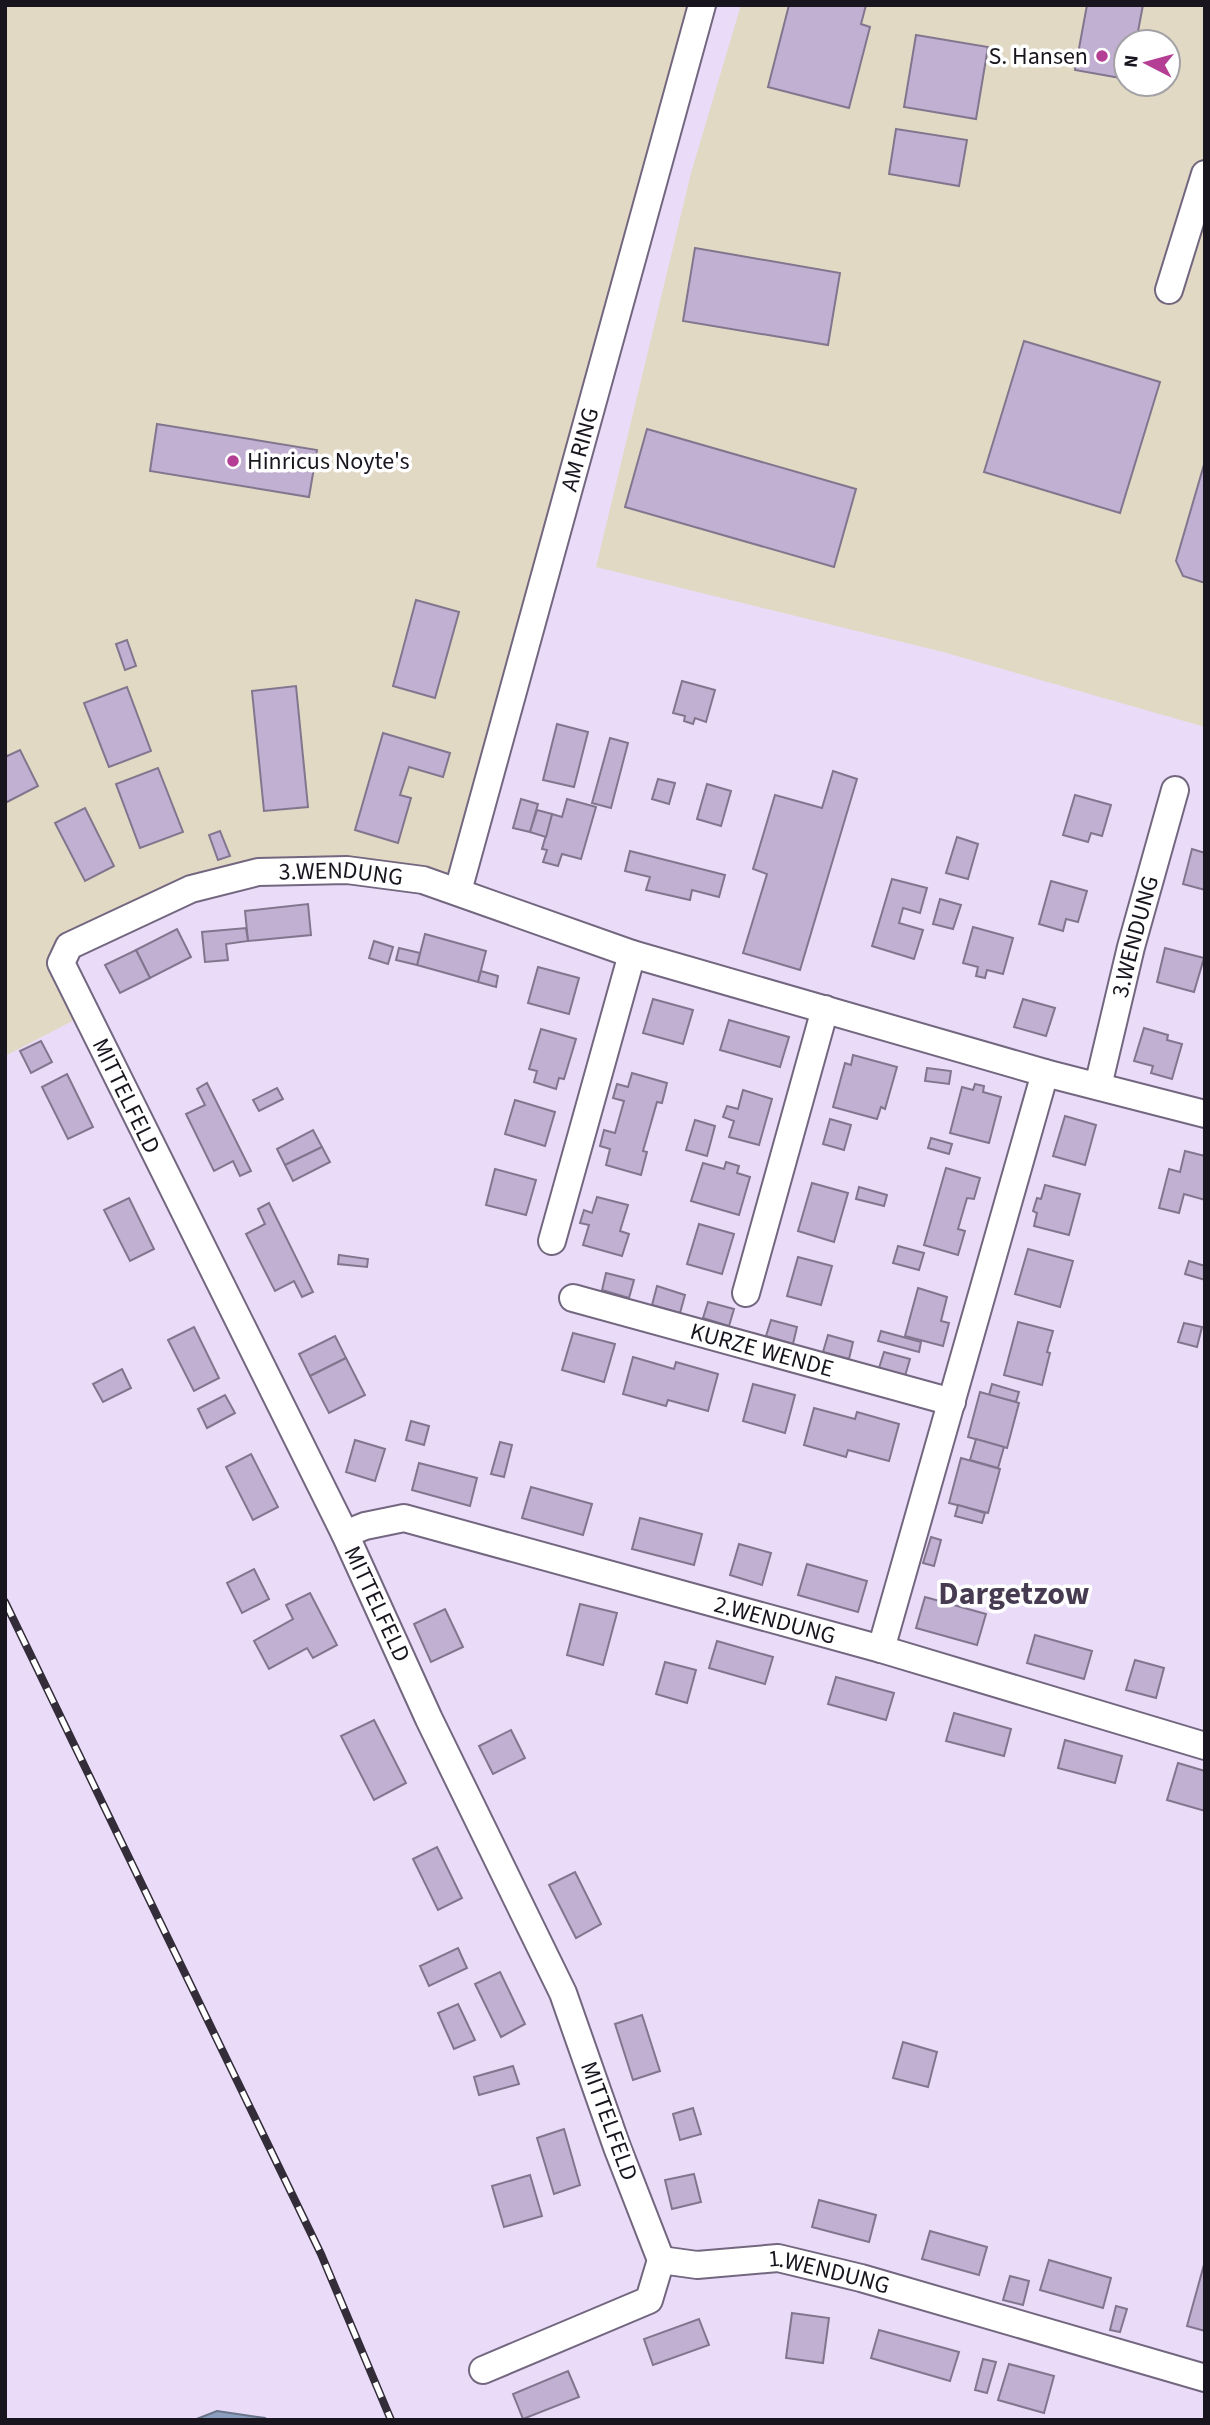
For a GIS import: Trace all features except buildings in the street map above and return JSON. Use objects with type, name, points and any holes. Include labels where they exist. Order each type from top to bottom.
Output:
[{"type":"street","name":"AM RING","points":[[458,891],[702,5]]},
{"type":"street","points":[[1169,290],[1205,174]]},
{"type":"street","name":"3.WENDUNG","points":[[1098,1086],[1131,947],[1175,790]]},
{"type":"street","name":"3.WENDUNG","points":[[61,963],[69,946],[191,889],[258,872],[347,870],[423,880],[632,954],[1045,1073],[1205,1114]]},
{"type":"street","points":[[552,1241],[632,954]]},
{"type":"street","name":"MITTELFELD","points":[[61,963],[345,1535],[429,1719],[563,1993],[617,2147],[661,2260]]},
{"type":"street","points":[[746,1293],[825,1009]]},
{"type":"street","points":[[881,1649],[1045,1073]]},
{"type":"street","name":"KURZE WENDE","points":[[573,1298],[952,1402]]},
{"type":"street","name":"2.WENDUNG","points":[[345,1535],[365,1526],[404,1518],[881,1649],[1205,1746]]},
{"type":"street","name":"1.WENDUNG","points":[[661,2260],[697,2265],[778,2258],[861,2278],[1205,2378]]},
{"type":"street","points":[[483,2370],[649,2300],[661,2260]]},
{"type":"shaded area","points":[[5,5],[693,5],[458,891],[258,872],[69,946],[86,1014],[5,1056]]},
{"type":"shaded area","points":[[741,5],[1205,5],[1205,727],[943,652],[596,567],[691,173]]},
{"type":"water","points":[[217,2411],[265,2418],[267,2420],[194,2420]]},
{"type":"railway","points":[[5,1602],[321,2254],[391,2420]]},
{"type":"place","name":"S. Hansen","points":[[1102,56]]},
{"type":"place","name":"Hinricus Noyte's","points":[[233,461]]},
{"type":"district","name":"Dargetzow","points":[[1014,1594]]}]
